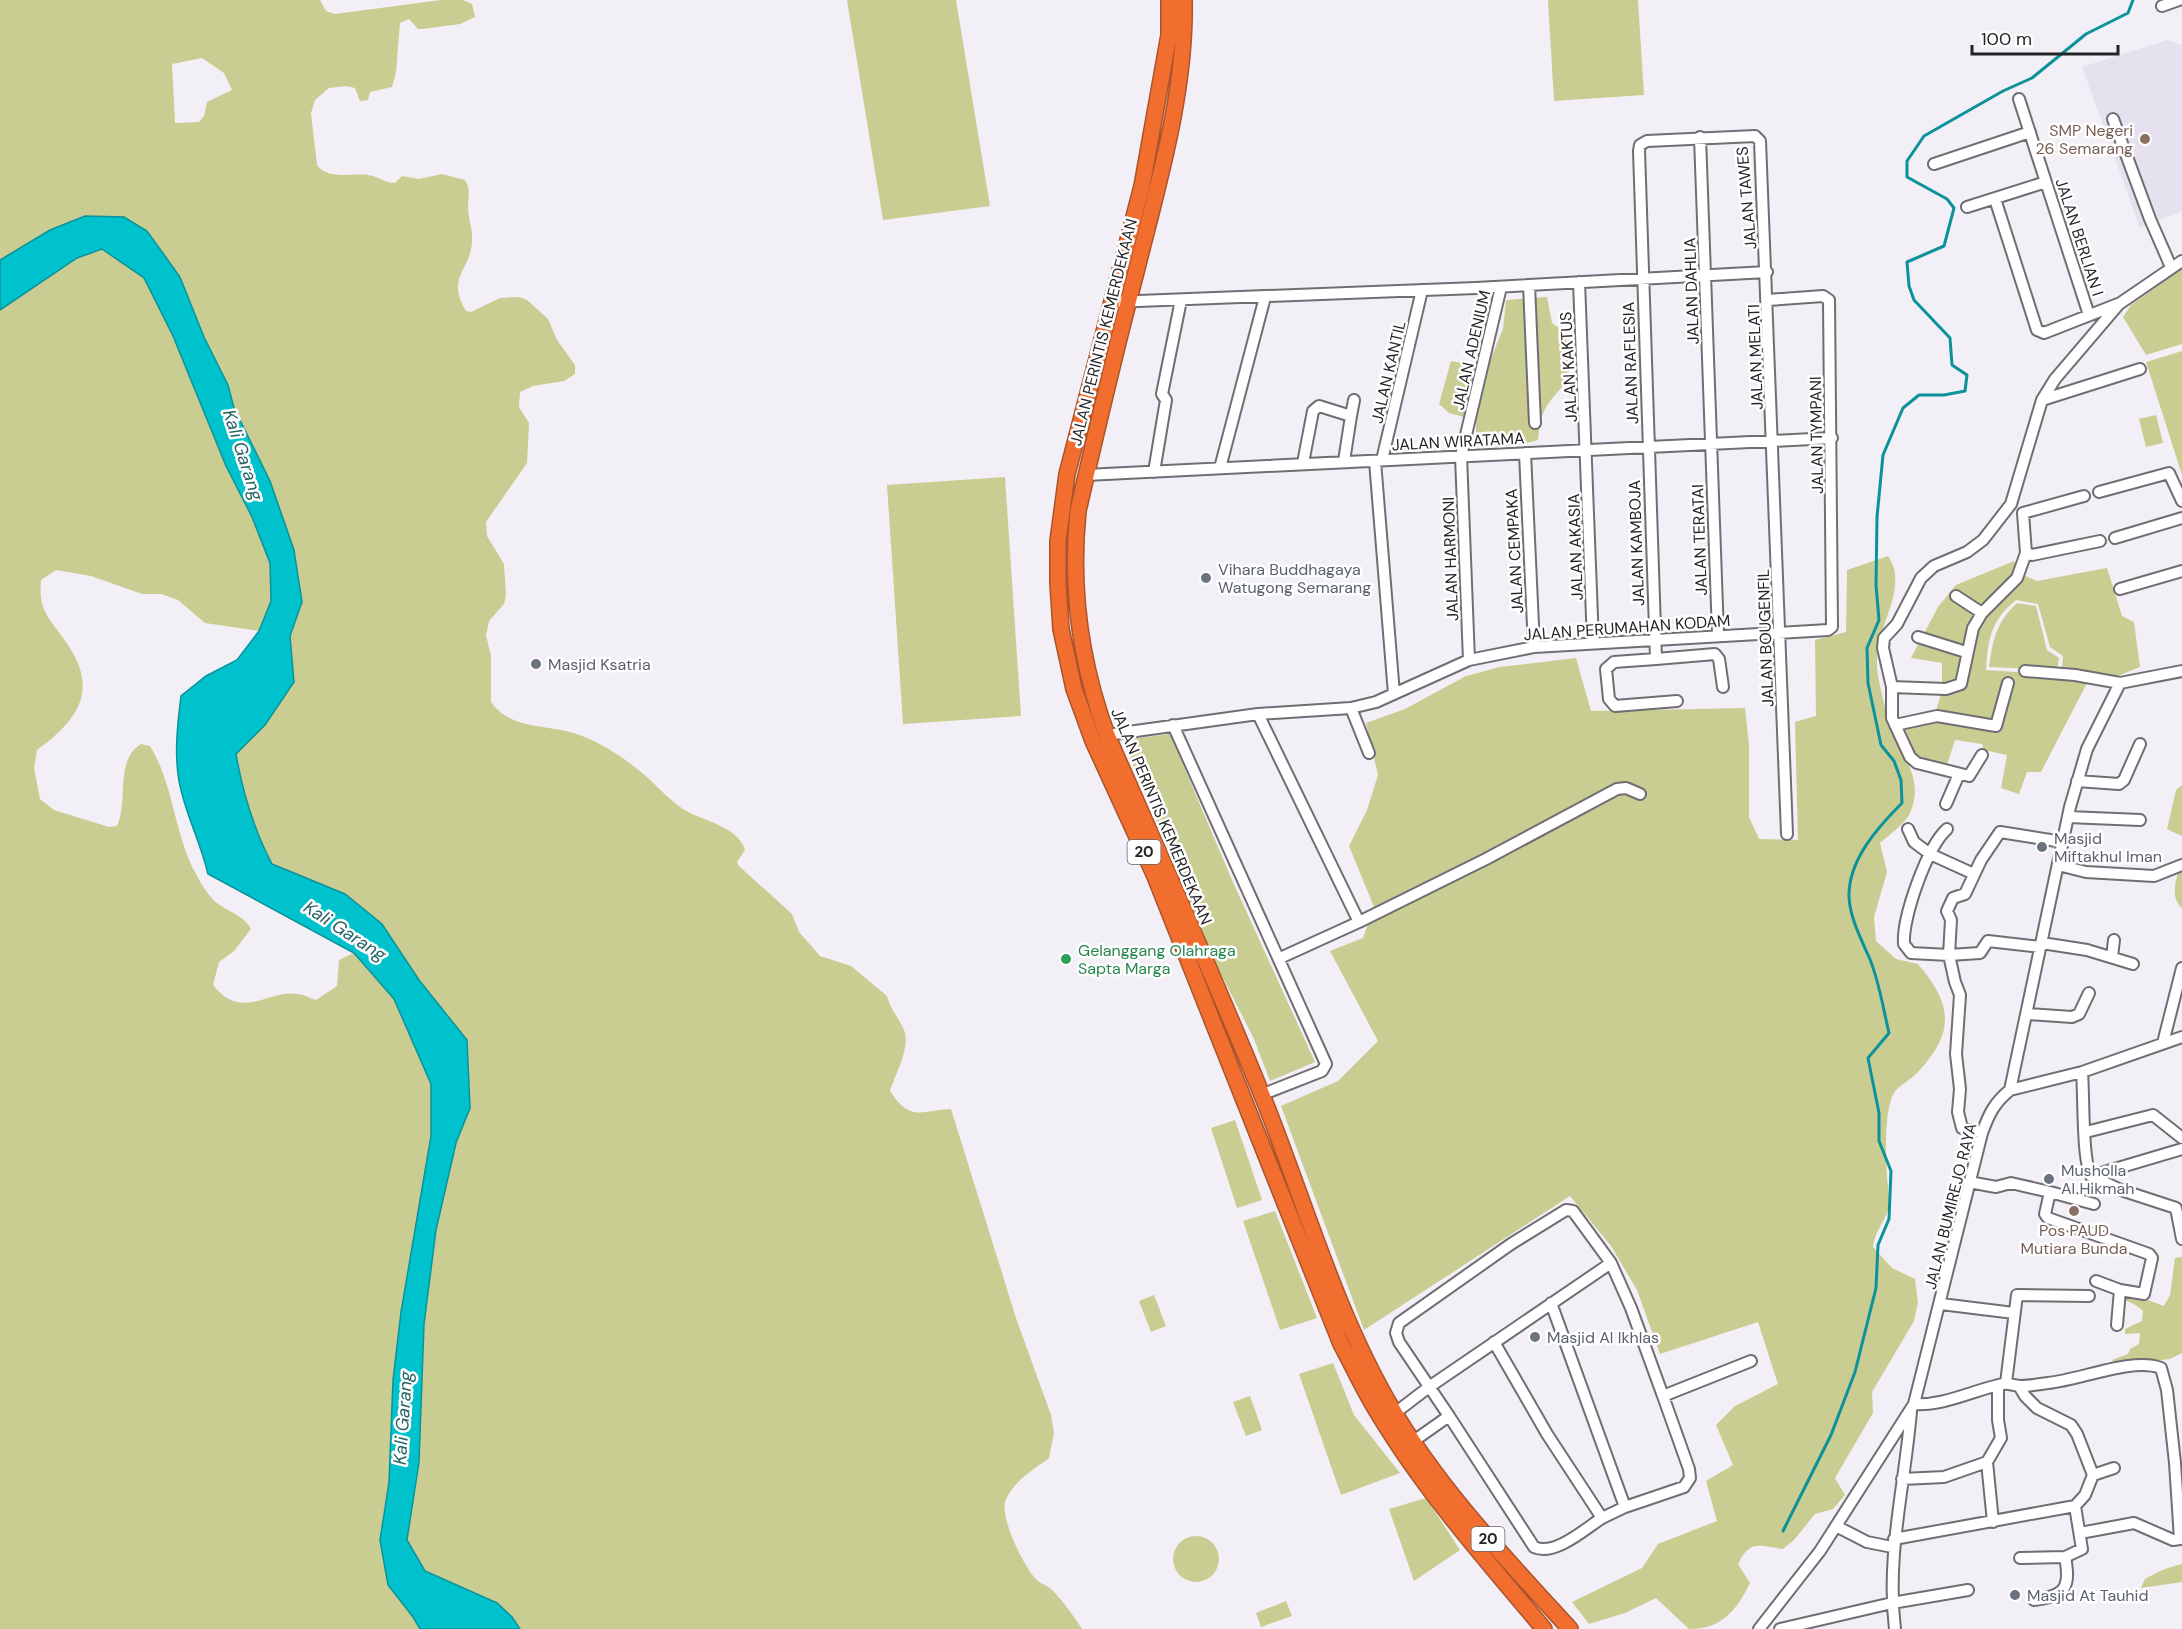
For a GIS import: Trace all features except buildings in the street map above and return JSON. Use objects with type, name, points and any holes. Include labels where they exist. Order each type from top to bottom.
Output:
[{"type":"highway","name":"JALAN PERINTIS KEMERDEKAAN","points":[[1168,0],[1169,35],[1121,303],[1078,511],[1075,545],[1078,627],[1089,684],[1337,1335],[1379,1416],[1408,1445],[1488,1540],[1570,1629]]},
{"type":"highway","name":"JALAN PERINTIS KEMERDEKAAN","points":[[1184,0],[1185,36],[1181,67],[1159,181],[1067,474],[1058,551],[1061,629],[1084,717],[1167,890],[1261,1095],[1344,1311],[1395,1413],[1408,1445],[1477,1549],[1544,1629]]},
{"type":"street","points":[[2162,6],[2179,0]]},
{"type":"street","name":"JALAN BERLIAN I","points":[[2019,99],[2089,315]]},
{"type":"street","points":[[2113,119],[2150,219],[2171,267]]},
{"type":"street","points":[[1934,164],[2030,132]]},
{"type":"street","name":"JALAN TAWES","points":[[1700,137],[1740,135],[1755,136],[1760,141],[1767,272]]},
{"type":"street","points":[[1642,279],[1640,145],[1647,141],[1700,137]]},
{"type":"street","name":"JALAN DAHLIA","points":[[1700,137],[1710,444]]},
{"type":"street","points":[[1967,207],[2046,182]]},
{"type":"street","points":[[1995,199],[2036,328],[2043,333],[2119,304]]},
{"type":"street","points":[[1982,754],[1971,775],[1917,763],[1910,757],[1892,718],[1892,687],[1883,648],[1884,638],[1897,624],[1921,578],[1934,566],[1966,552],[1983,540],[2011,504],[2042,400],[2073,357],[2119,304],[2182,261]]},
{"type":"street","points":[[1121,303],[1501,287],[1767,272]]},
{"type":"street","name":"JALAN MELATI","points":[[1767,272],[1773,441]]},
{"type":"street","name":"JALAN RAFLESIA","points":[[1642,279],[1647,447]]},
{"type":"street","name":"JALAN KAKTUS","points":[[1579,282],[1587,450]]},
{"type":"street","points":[[1529,285],[1535,423]]},
{"type":"street","name":"JALAN ADENIUM","points":[[1461,456],[1501,287]]},
{"type":"street","name":"JALAN KANTIL","points":[[1394,694],[1378,460],[1422,290]]},
{"type":"street","name":"JALAN TYMPANI","points":[[1768,300],[1823,296],[1829,300],[1834,623],[1828,630]]},
{"type":"street","points":[[1220,468],[1265,297]]},
{"type":"street","points":[[1154,472],[1166,400],[1162,394],[1181,300]]},
{"type":"street","points":[[2042,400],[2140,369]]},
{"type":"street","points":[[1344,461],[1354,400]]},
{"type":"street","points":[[1303,463],[1316,406],[1351,416]]},
{"type":"street","name":"JALAN WIRATAMA","points":[[1086,475],[1832,438]]},
{"type":"street","name":"JALAN BOUGENFIL","points":[[1773,441],[1787,834]]},
{"type":"street","name":"JALAN TERATAI","points":[[1710,444],[1718,634]]},
{"type":"street","name":"JALAN KAMBOJA","points":[[1647,447],[1656,658]]},
{"type":"street","name":"JALAN AKASIA","points":[[1587,450],[1593,643]]},
{"type":"street","name":"JALAN CEMPAKA","points":[[1525,453],[1534,647]]},
{"type":"street","name":"JALAN HARMONI","points":[[1461,456],[1469,660]]},
{"type":"street","points":[[2099,492],[2169,473],[2182,501]]},
{"type":"street","points":[[2023,513],[2084,496]]},
{"type":"street","points":[[1892,687],[1946,689],[1958,687],[1961,684],[1966,652],[1982,613],[2017,578],[2026,553],[2023,513],[2011,504]]},
{"type":"street","points":[[2115,538],[2182,518]]},
{"type":"street","points":[[2026,553],[2032,555],[2100,541]]},
{"type":"street","points":[[2120,589],[2182,571]]},
{"type":"street","points":[[1956,596],[1982,613]]},
{"type":"street","name":"JALAN PERUMAHAN KODAM","points":[[1107,735],[1258,714],[1351,708],[1394,694],[1469,660],[1534,647],[1718,634],[1828,630]]},
{"type":"street","points":[[1918,637],[1966,652]]},
{"type":"street","points":[[1677,701],[1615,706],[1609,699],[1606,669],[1609,665],[1656,658],[1715,654],[1719,659],[1723,687]]},
{"type":"street","points":[[2025,671],[2075,675],[2120,683],[2182,671]]},
{"type":"street","points":[[1895,725],[1937,716],[1996,726],[2008,683]]},
{"type":"street","points":[[2120,683],[2095,730],[2077,781],[2010,1090],[2082,1072],[2182,1037]]},
{"type":"street","points":[[1351,708],[1369,753]]},
{"type":"street","points":[[1258,714],[1359,922]]},
{"type":"street","points":[[1173,725],[1326,1064],[1322,1071],[1261,1095]]},
{"type":"street","points":[[2077,781],[2119,784],[2124,780],[2140,744]]},
{"type":"street","points":[[1946,804],[1959,774]]},
{"type":"street","points":[[1280,958],[1477,864],[1617,789],[1626,788],[1640,794]]},
{"type":"street","points":[[2068,817],[2140,820]]},
{"type":"street","points":[[1908,829],[1914,842],[1930,854],[1974,874]]},
{"type":"street","points":[[1947,829],[1930,854],[1908,913],[1904,944],[1911,953],[1950,955],[1980,953],[1988,941],[2041,945],[2112,957],[2133,964]]},
{"type":"street","points":[[1982,1133],[1962,1128],[1959,1123],[1960,1089],[1956,1054],[1960,995],[1950,955],[1951,920],[1947,911],[1953,898],[1965,894],[1974,874],[2003,831],[2063,842]]},
{"type":"street","points":[[2058,865],[2086,872],[2154,876],[2182,865]]},
{"type":"street","points":[[2112,957],[2114,940]]},
{"type":"street","points":[[2163,1043],[2182,968]]},
{"type":"street","points":[[2027,1014],[2072,1017],[2079,1014],[2089,993]]},
{"type":"street","points":[[2082,1072],[2086,1132],[2085,1162],[2091,1176],[2121,1190],[2179,1207],[2182,1239]]},
{"type":"street","name":"JALAN BUMIREJO RAYA","points":[[1759,1629],[1836,1526],[1912,1406],[1941,1304],[1982,1133],[1990,1111],[1997,1100],[2010,1090]]},
{"type":"street","points":[[2086,1132],[2153,1115],[2182,1138]]},
{"type":"street","points":[[2091,1176],[2182,1149]]},
{"type":"street","points":[[1969,1182],[1996,1187],[2011,1183],[2094,1204]]},
{"type":"street","points":[[2050,1192],[2045,1214],[2048,1218],[2150,1255],[2152,1261],[2144,1294],[2120,1290],[2096,1281]]},
{"type":"street","points":[[1566,1210],[1573,1211],[1611,1263],[1631,1308],[1689,1469],[1690,1478],[1684,1487],[1626,1507],[1602,1518],[1551,1549],[1542,1551],[1534,1547],[1429,1387],[1399,1342],[1396,1333],[1399,1323],[1511,1244],[1566,1210]]},
{"type":"street","points":[[1395,1413],[1429,1387],[1611,1263]]},
{"type":"street","points":[[2117,1325],[2120,1290]]},
{"type":"street","points":[[1993,1522],[1987,1462],[2001,1438],[1998,1420],[2016,1297],[2021,1293],[2089,1296]]},
{"type":"street","points":[[1551,1303],[1626,1507]]},
{"type":"street","points":[[1941,1304],[2014,1313]]},
{"type":"street","points":[[1494,1342],[1547,1434],[1602,1518]]},
{"type":"street","points":[[1663,1396],[1751,1361]]},
{"type":"street","points":[[1895,1629],[1892,1603],[1893,1543],[1912,1406],[1958,1398],[2002,1384],[2019,1386],[2051,1383],[2115,1369],[2147,1365],[2161,1368],[2167,1390],[2180,1512],[2178,1540],[2134,1523],[2080,1533]]},
{"type":"street","points":[[1836,1526],[1867,1542],[1893,1543],[2075,1506],[2085,1495],[2093,1475],[2077,1434],[2071,1425],[2037,1408],[2019,1386]]},
{"type":"street","points":[[1408,1445],[1449,1416]]},
{"type":"street","points":[[1902,1479],[1944,1477],[1987,1462]]},
{"type":"street","points":[[2093,1475],[2114,1468]]},
{"type":"street","points":[[2020,1558],[2065,1557],[2082,1549],[2075,1506]]},
{"type":"street","points":[[2034,1600],[2053,1597],[2063,1590],[2068,1578],[2065,1557]]},
{"type":"street","points":[[1784,1628],[1892,1603],[1968,1590]]},
{"type":"shaded area","name":"SMP Negeri 26 Semarang","points":[[2167,40],[2182,45],[2182,211],[2140,228],[2082,67]]},
{"type":"green space","points":[[0,0],[320,0],[326,11],[335,14],[441,0],[463,0],[472,4],[475,17],[460,24],[418,29],[409,19],[400,23],[396,72],[392,87],[370,92],[368,100],[360,101],[355,88],[346,86],[329,88],[315,100],[311,113],[317,165],[327,173],[368,175],[395,183],[402,176],[419,179],[442,174],[465,180],[469,190],[468,211],[472,240],[458,289],[466,311],[471,312],[500,298],[519,297],[527,300],[548,319],[557,340],[575,365],[575,374],[564,381],[533,386],[520,392],[519,407],[529,423],[527,463],[486,522],[487,536],[504,564],[506,595],[504,604],[489,621],[486,635],[491,656],[491,702],[500,712],[521,723],[570,732],[598,743],[647,777],[683,809],[730,831],[741,842],[745,850],[737,862],[739,866],[792,914],[799,932],[820,956],[851,966],[887,996],[906,1037],[904,1053],[890,1091],[897,1101],[911,1111],[951,1109],[1016,1318],[1051,1415],[1054,1433],[1049,1458],[1014,1486],[1006,1499],[1004,1507],[1009,1528],[1019,1553],[1031,1573],[1054,1592],[1082,1629],[520,1629],[512,1617],[497,1603],[424,1571],[407,1540],[419,1462],[424,1324],[436,1230],[456,1143],[470,1108],[419,980],[382,924],[345,894],[272,864],[259,837],[250,810],[236,754],[265,725],[294,682],[290,636],[302,602],[294,550],[270,481],[234,408],[228,385],[204,337],[180,277],[124,217],[84,216],[50,230],[0,260]],"holes":[[[202,58],[224,73],[232,90],[207,102],[204,116],[199,122],[175,123],[172,64]]]},
{"type":"green space","points":[[847,0],[956,0],[990,206],[883,220]]},
{"type":"green space","points":[[1548,0],[1638,0],[1644,95],[1554,101]]},
{"type":"green space","points":[[102,249],[144,277],[173,336],[226,466],[252,517],[270,563],[271,601],[259,631],[205,623],[178,600],[161,594],[142,594],[91,576],[56,570],[41,580],[43,607],[76,659],[82,675],[83,689],[80,703],[64,727],[37,750],[34,768],[40,799],[54,810],[109,827],[117,826],[128,760],[141,744],[150,746],[164,777],[183,843],[198,878],[218,904],[241,917],[251,929],[234,951],[219,962],[213,985],[224,996],[245,1003],[287,994],[300,994],[316,1000],[337,986],[339,960],[354,953],[394,999],[431,1084],[431,1136],[401,1312],[393,1380],[389,1482],[382,1521],[388,1585],[420,1629],[0,1629],[0,310],[77,258]]},
{"type":"green space","points":[[2182,269],[2182,344],[2146,355],[2123,317],[2131,305]]},
{"type":"green space","points":[[1547,297],[1552,323],[1566,333],[1569,379],[1547,406],[1541,420],[1538,440],[1507,446],[1491,444],[1476,437],[1476,420],[1449,413],[1439,404],[1451,361],[1487,368],[1503,329],[1506,300]]},
{"type":"green space","points":[[2182,351],[2182,475],[2146,362]]},
{"type":"green space","points":[[2156,415],[2163,443],[2146,447],[2139,419]]},
{"type":"green space","points":[[1005,477],[1021,716],[903,724],[887,485]]},
{"type":"green space","points":[[1888,556],[1893,566],[1895,587],[1878,645],[1877,672],[1890,725],[1910,769],[1915,791],[1914,803],[1909,815],[1880,843],[1887,872],[1874,917],[1876,941],[1896,959],[1918,964],[1938,992],[1945,1018],[1944,1030],[1939,1043],[1930,1057],[1915,1075],[1896,1090],[1890,1103],[1886,1147],[1890,1203],[1876,1234],[1873,1247],[1892,1268],[1915,1279],[1918,1302],[1914,1321],[1872,1392],[1873,1413],[1835,1478],[1845,1495],[1833,1509],[1815,1514],[1794,1540],[1783,1549],[1756,1546],[1746,1551],[1738,1564],[1750,1583],[1739,1602],[1727,1616],[1710,1626],[1689,1629],[1656,1598],[1625,1613],[1589,1624],[1572,1602],[1642,1568],[1658,1544],[1717,1521],[1706,1481],[1733,1465],[1716,1425],[1735,1406],[1778,1384],[1758,1322],[1660,1354],[1637,1290],[1611,1246],[1570,1196],[1364,1330],[1281,1106],[1338,1081],[1378,1041],[1330,951],[1363,938],[1374,907],[1349,846],[1367,810],[1378,775],[1366,723],[1405,709],[1466,676],[1500,667],[1576,658],[1591,711],[1745,708],[1749,745],[1749,817],[1759,839],[1798,840],[1795,722],[1816,716],[1815,640],[1846,632],[1847,570]]},
{"type":"green space","points":[[2014,561],[2019,573],[2037,581],[2107,568],[2122,616],[2134,622],[2140,667],[2115,677],[2062,668],[2063,656],[2050,647],[2038,604],[2016,600],[2008,607],[1992,631],[1986,670],[2017,672],[2027,677],[2077,677],[2088,681],[2041,772],[2027,772],[2019,794],[2001,788],[2007,755],[1984,750],[1982,744],[1955,740],[1947,765],[1918,759],[1902,721],[1935,714],[1942,691],[1942,663],[1911,658],[1938,607],[1956,585]]},
{"type":"green space","points":[[2017,603],[2036,606],[2047,650],[2059,658],[2057,670],[1989,667],[1992,648],[2000,625]]},
{"type":"green space","points":[[1170,734],[1232,880],[1315,1062],[1270,1081],[1254,1039],[1216,964],[1123,740]]},
{"type":"green space","points":[[2182,785],[2182,836],[2167,829],[2176,790]]},
{"type":"green space","points":[[2182,858],[2182,908],[2175,891]]},
{"type":"green space","points":[[1235,1120],[1262,1200],[1237,1208],[1211,1128]]},
{"type":"green space","points":[[1275,1211],[1317,1318],[1280,1330],[1243,1221]]},
{"type":"green space","points":[[2182,1257],[2182,1353],[2170,1359],[2115,1365],[2112,1360],[2128,1354],[2130,1349],[2139,1344],[2140,1333],[2125,1334],[2125,1329],[2142,1321],[2143,1311],[2136,1305],[2106,1291],[2107,1285],[2164,1306],[2170,1295],[2175,1258]]},
{"type":"green space","points":[[1154,1295],[1166,1326],[1151,1332],[1139,1301]]},
{"type":"green space","points":[[1333,1363],[1354,1415],[1400,1473],[1341,1495],[1299,1374]]},
{"type":"green space","points":[[1250,1396],[1262,1430],[1246,1436],[1233,1402]]},
{"type":"green space","points":[[1426,1498],[1460,1550],[1414,1581],[1389,1509]]},
{"type":"green space","points":[[1201,1536],[1213,1542],[1218,1550],[1218,1568],[1213,1576],[1205,1581],[1191,1582],[1183,1579],[1176,1572],[1173,1554],[1176,1546],[1183,1539]]},
{"type":"green space","points":[[2182,1564],[2182,1582],[2141,1588],[2145,1579]]},
{"type":"green space","points":[[1286,1601],[1292,1616],[1261,1627],[1256,1613]]},
{"type":"water","name":"Kali Garang","points":[[85,216],[124,217],[147,231],[180,277],[204,337],[228,385],[234,408],[270,481],[294,550],[302,602],[290,636],[294,682],[265,725],[236,754],[250,810],[265,851],[272,864],[345,894],[382,924],[419,980],[467,1040],[470,1108],[456,1143],[436,1230],[424,1324],[419,1462],[407,1540],[425,1571],[497,1603],[512,1617],[520,1629],[420,1629],[388,1585],[380,1540],[389,1482],[393,1380],[401,1312],[431,1136],[431,1084],[394,999],[354,953],[208,874],[185,804],[177,770],[181,696],[206,676],[237,660],[259,631],[271,601],[270,563],[252,517],[226,466],[173,336],[144,278],[102,249],[77,258],[0,310],[0,260],[50,230]]},
{"type":"waterway","points":[[1783,1531],[1831,1435],[1855,1372],[1876,1288],[1878,1245],[1889,1219],[1891,1171],[1879,1141],[1879,1113],[1868,1058],[1889,1033],[1876,975],[1859,936],[1849,897],[1853,870],[1859,857],[1874,834],[1902,803],[1901,780],[1894,761],[1881,745],[1868,683],[1867,648],[1879,620],[1876,585],[1877,517],[1883,455],[1903,408],[1919,395],[1944,395],[1965,391],[1967,375],[1952,365],[1950,338],[1914,300],[1909,286],[1907,262],[1944,246],[1954,208],[1947,199],[1907,177],[1907,161],[1924,136],[2003,91],[2032,78],[2086,34],[2128,13],[2133,0]]},
{"type":"place","name":"SMP Negeri 26 Semarang","points":[[2145,139]]},
{"type":"place","name":"Vihara Buddhagaya Watugong Semarang","points":[[1206,578]]},
{"type":"place","name":"Masjid Ksatria","points":[[536,664]]},
{"type":"place","name":"Masjid Miftakhul Iman","points":[[2042,847]]},
{"type":"place","name":"Gelanggang Olahraga Sapta Marga","points":[[1066,959]]},
{"type":"place","name":"Musholla Al Hikmah","points":[[2049,1179]]},
{"type":"place","name":"Pos PAUD Mutiara Bunda","points":[[2074,1211]]},
{"type":"place","name":"Masjid Al Ikhlas","points":[[1535,1337]]},
{"type":"place","name":"Masjid At Tauhid","points":[[2015,1595]]}]
